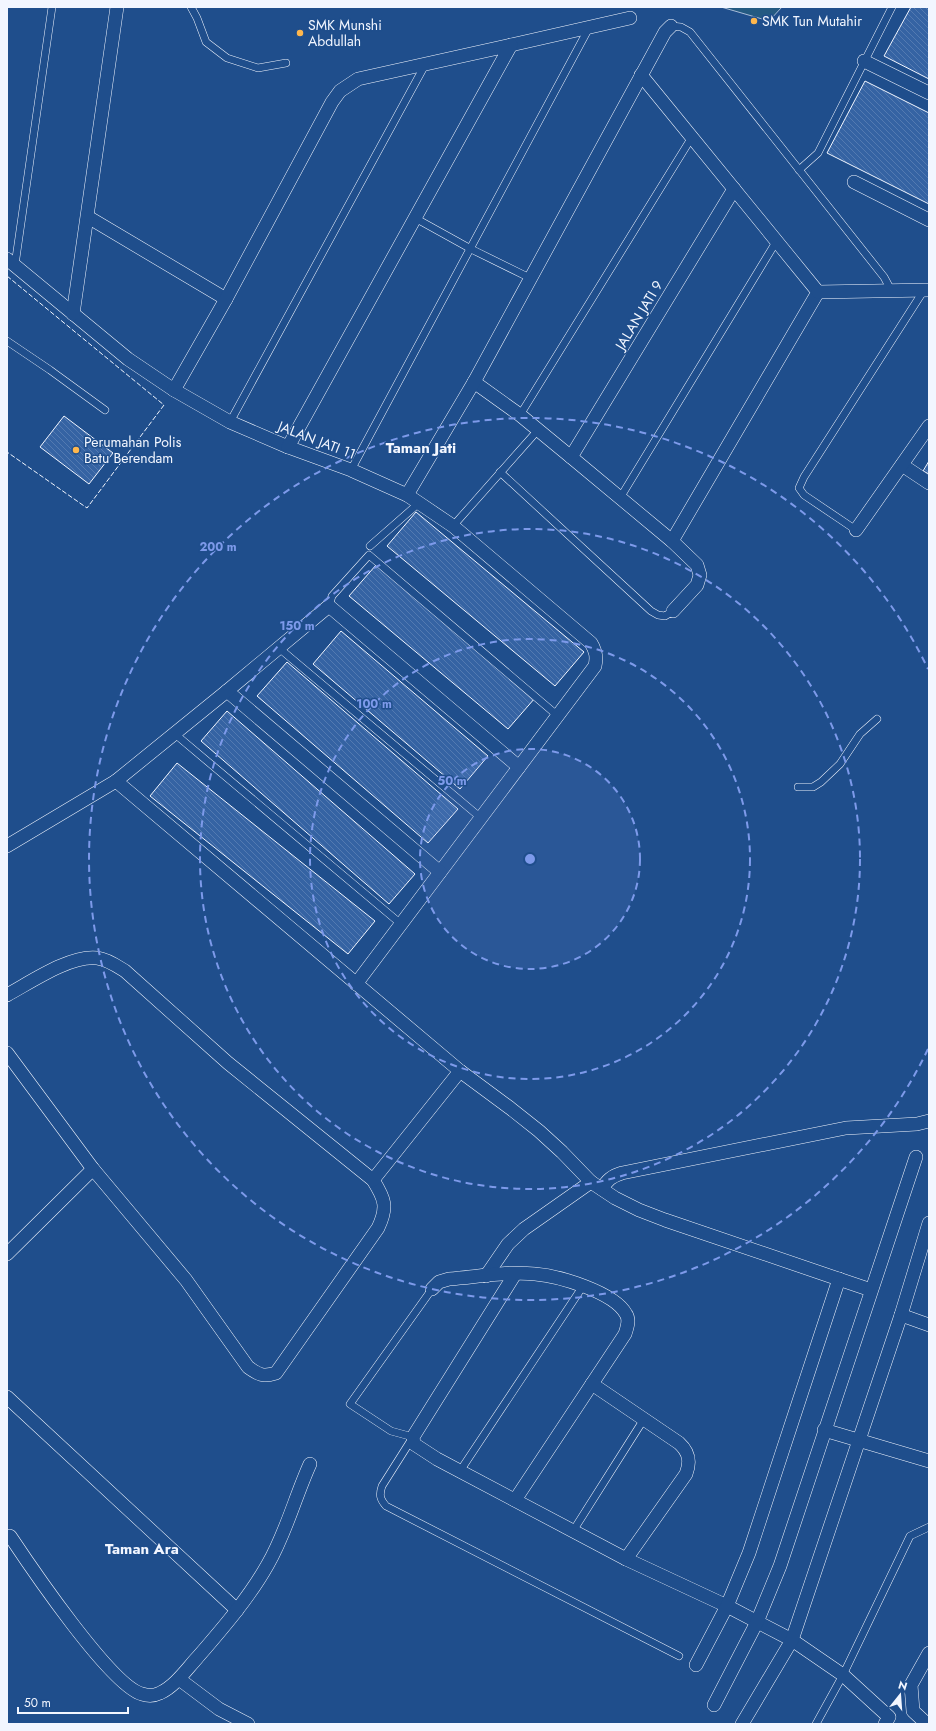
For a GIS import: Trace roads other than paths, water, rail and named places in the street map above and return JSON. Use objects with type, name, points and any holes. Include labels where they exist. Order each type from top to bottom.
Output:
[{"type":"street","points":[[73,314],[88,217],[116,7]]},
{"type":"street","points":[[174,390],[226,299],[332,102],[340,91],[358,79],[630,18]]},
{"type":"street","points":[[407,495],[474,382],[641,75],[665,32],[671,26]]},
{"type":"street","points":[[288,447],[511,45]]},
{"type":"street","points":[[864,61],[929,93]]},
{"type":"street","points":[[641,75],[818,292]]},
{"type":"street","points":[[854,182],[929,220]]},
{"type":"street","name":"JALAN JATI 9","points":[[571,457],[734,189]]},
{"type":"street","points":[[88,217],[226,299]]},
{"type":"street","name":"JALAN JATI 11","points":[[11,262],[128,359],[174,390],[230,422],[288,447],[351,470],[407,495],[453,526],[591,643],[595,650],[595,666],[558,716]]},
{"type":"street","points":[[818,292],[926,290]]},
{"type":"street","points":[[672,541],[818,292]]},
{"type":"street","points":[[474,382],[520,415],[672,541],[697,565],[700,574],[697,585],[673,611]]},
{"type":"street","points":[[856,530],[929,426]]},
{"type":"street","points":[[902,465],[929,483]]},
{"type":"street","points":[[7,846],[116,781],[329,606],[519,767]]},
{"type":"street","points":[[227,691],[440,872]]},
{"type":"street","points":[[356,984],[558,716]]},
{"type":"street","points":[[116,781],[460,1071],[539,1131],[596,1185],[639,1210],[871,1290]]},
{"type":"street","points":[[7,995],[71,961],[84,958],[98,958],[112,963],[125,971],[228,1063],[373,1180],[382,1194],[385,1205],[384,1216],[378,1228],[283,1366],[276,1373],[266,1376],[256,1373],[248,1367],[186,1280],[93,1169],[7,1053]]},
{"type":"street","points":[[373,1180],[460,1071]]},
{"type":"street","points":[[486,1276],[508,1244],[524,1230],[596,1185],[607,1181],[612,1176],[846,1128],[917,1124],[929,1121]]},
{"type":"street","points":[[714,1705],[757,1622],[780,1566],[916,1157]]},
{"type":"street","points":[[7,1254],[93,1169]]},
{"type":"street","points":[[742,1724],[792,1640],[860,1440],[929,1223]]},
{"type":"street","points":[[515,1274],[413,1437],[412,1441],[418,1448],[626,1559],[727,1606],[792,1640],[843,1675],[889,1717],[886,1724]]},
{"type":"street","points":[[432,1288],[439,1282],[449,1279],[535,1274],[556,1277],[583,1286],[608,1298],[620,1306],[627,1315],[628,1325],[625,1334],[515,1500]]},
{"type":"street","points":[[696,1665],[727,1606],[749,1552],[839,1279]]},
{"type":"street","points":[[901,1315],[929,1324]]},
{"type":"street","points":[[592,1384],[679,1442],[685,1448],[689,1456],[690,1465],[686,1474],[626,1559]]},
{"type":"street","points":[[7,1397],[237,1610]]},
{"type":"street","points":[[824,1430],[929,1461]]},
{"type":"street","points":[[10,1536],[62,1610],[106,1665],[135,1692],[154,1696],[161,1693],[178,1679],[237,1610],[268,1565],[281,1538],[310,1464]]},
{"type":"street","points":[[928,1724],[913,1711],[911,1685],[929,1653]]},
{"type":"street","points":[[178,1679],[219,1709],[248,1724]]},
{"type":"lane","points":[[11,262],[52,7]]},
{"type":"lane","points":[[191,7],[206,42],[227,58],[258,68],[286,62]]},
{"type":"lane","points":[[799,170],[818,153],[892,7]]},
{"type":"lane","points":[[351,470],[590,26]]},
{"type":"lane","points":[[671,26],[681,27],[690,32],[884,277],[891,290]]},
{"type":"lane","points":[[230,422],[425,65]]},
{"type":"lane","points":[[520,415],[692,137]]},
{"type":"lane","points":[[415,218],[471,249],[530,278]]},
{"type":"lane","points":[[620,498],[776,242]]},
{"type":"lane","points":[[856,530],[804,495],[800,488],[804,477],[926,290]]},
{"type":"lane","points":[[7,341],[105,410]]},
{"type":"lane","points":[[453,526],[538,430]]},
{"type":"lane","points":[[500,472],[651,610],[658,615],[665,616],[673,611]]},
{"type":"lane","points":[[370,546],[419,503]]},
{"type":"lane","points":[[329,606],[332,596],[369,556],[558,716]]},
{"type":"lane","points":[[279,648],[481,818]]},
{"type":"lane","points":[[798,787],[813,787],[822,782],[840,764],[860,734],[877,719]]},
{"type":"lane","points":[[175,734],[401,924]]},
{"type":"lane","points":[[460,1470],[583,1286]]},
{"type":"lane","points":[[432,1288],[350,1404],[391,1432],[413,1437],[382,1486],[380,1493],[381,1500],[386,1506],[679,1656]]},
{"type":"lane","points":[[573,1531],[644,1419]]},
{"type":"lane","points":[[816,1724],[843,1675],[910,1536],[929,1527]]},
{"type":"place","name":"SMK Tun Mutahir","points":[[754,21]]},
{"type":"place","name":"SMK Munshi Abdullah","points":[[300,33]]},
{"type":"place","name":"Perumahan Polis Batu Berendam","points":[[76,450]]},
{"type":"district","name":"Taman Jati","points":[[421,448]]},
{"type":"district","name":"Taman Ara","points":[[142,1549]]}]
